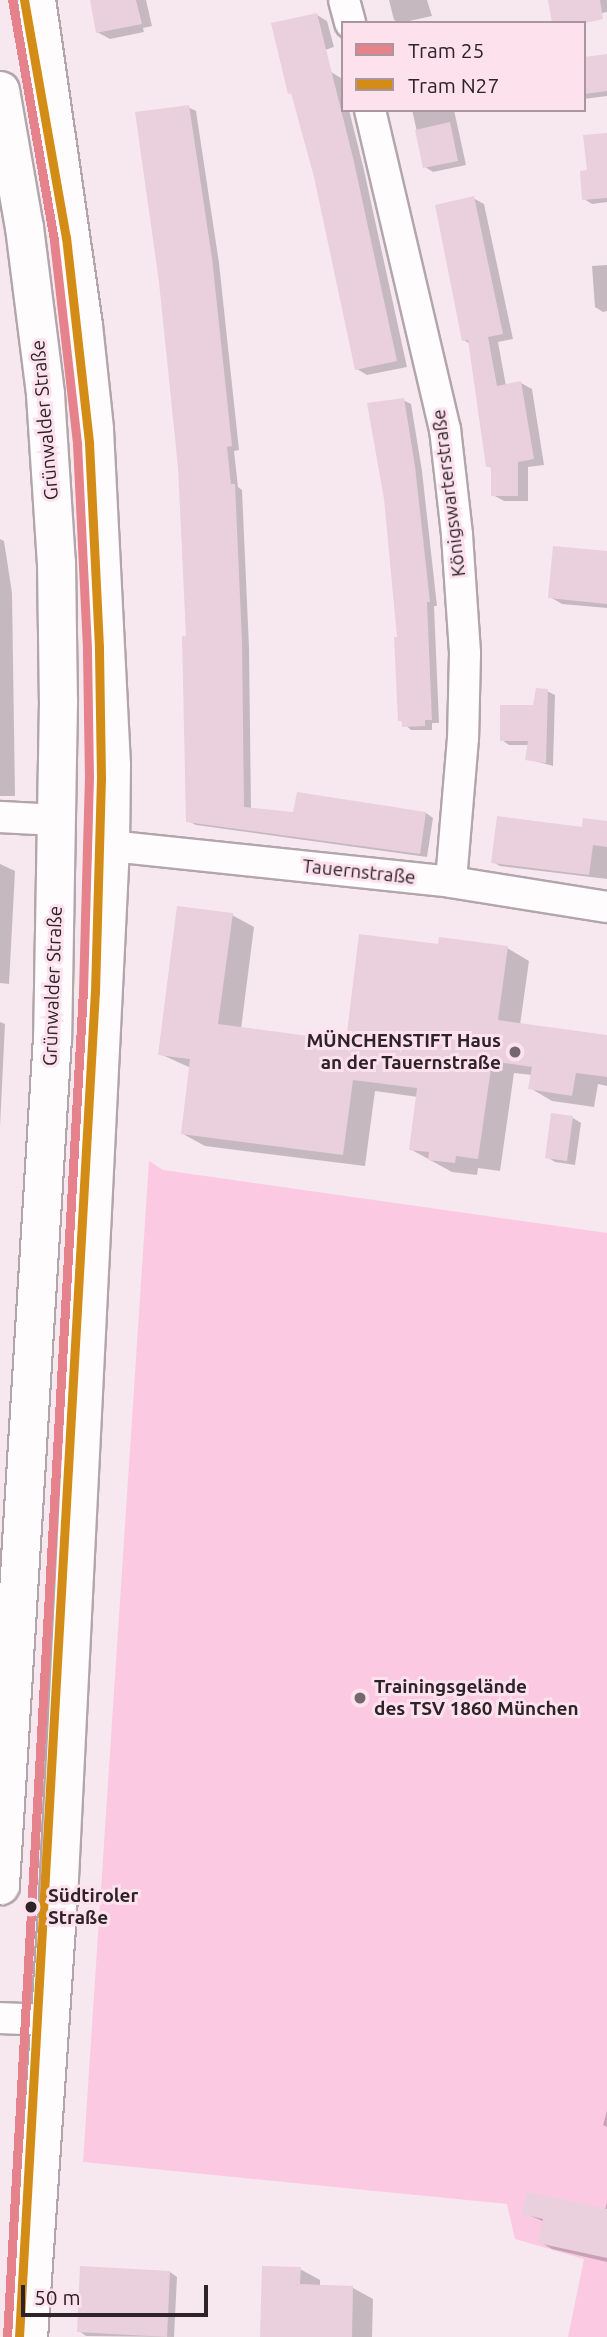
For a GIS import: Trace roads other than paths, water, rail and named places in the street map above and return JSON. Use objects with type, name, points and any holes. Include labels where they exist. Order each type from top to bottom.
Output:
[{"type":"main road","points":[[28,2337],[50,2020],[110,846],[111,765],[106,617],[94,428],[83,326],[36,0]]},
{"type":"main road","name":"Grünwalder Straße","points":[[0,90],[24,227],[50,456],[58,631],[51,1064],[0,1885]]},
{"type":"street","points":[[344,0],[349,21]]},
{"type":"street","name":"Königswarterstraße","points":[[370,112],[445,429],[457,535],[465,653],[463,738],[451,882]]},
{"type":"street","points":[[0,817],[56,820]]},
{"type":"street","name":"Tauernstraße","points":[[110,846],[451,882],[607,907]]},
{"type":"street","points":[[0,2018],[50,2020]]},
{"type":"tram line","name":"25","points":[[7,2337],[83,991],[89,778],[87,648],[77,443],[54,240],[12,0]]},
{"type":"tram line","name":"N27","points":[[19,2337],[95,992],[101,778],[99,647],[89,442],[66,238],[24,0]]},
{"type":"place","name":"MÜNCHENSTIFT Haus an der Tauernstraße","points":[[515,1052]]},
{"type":"place","name":"Trainingsgelände des TSV 1860 München","points":[[360,1698]]},
{"type":"place","name":"Südtiroler Straße","points":[[31,1907]]}]
